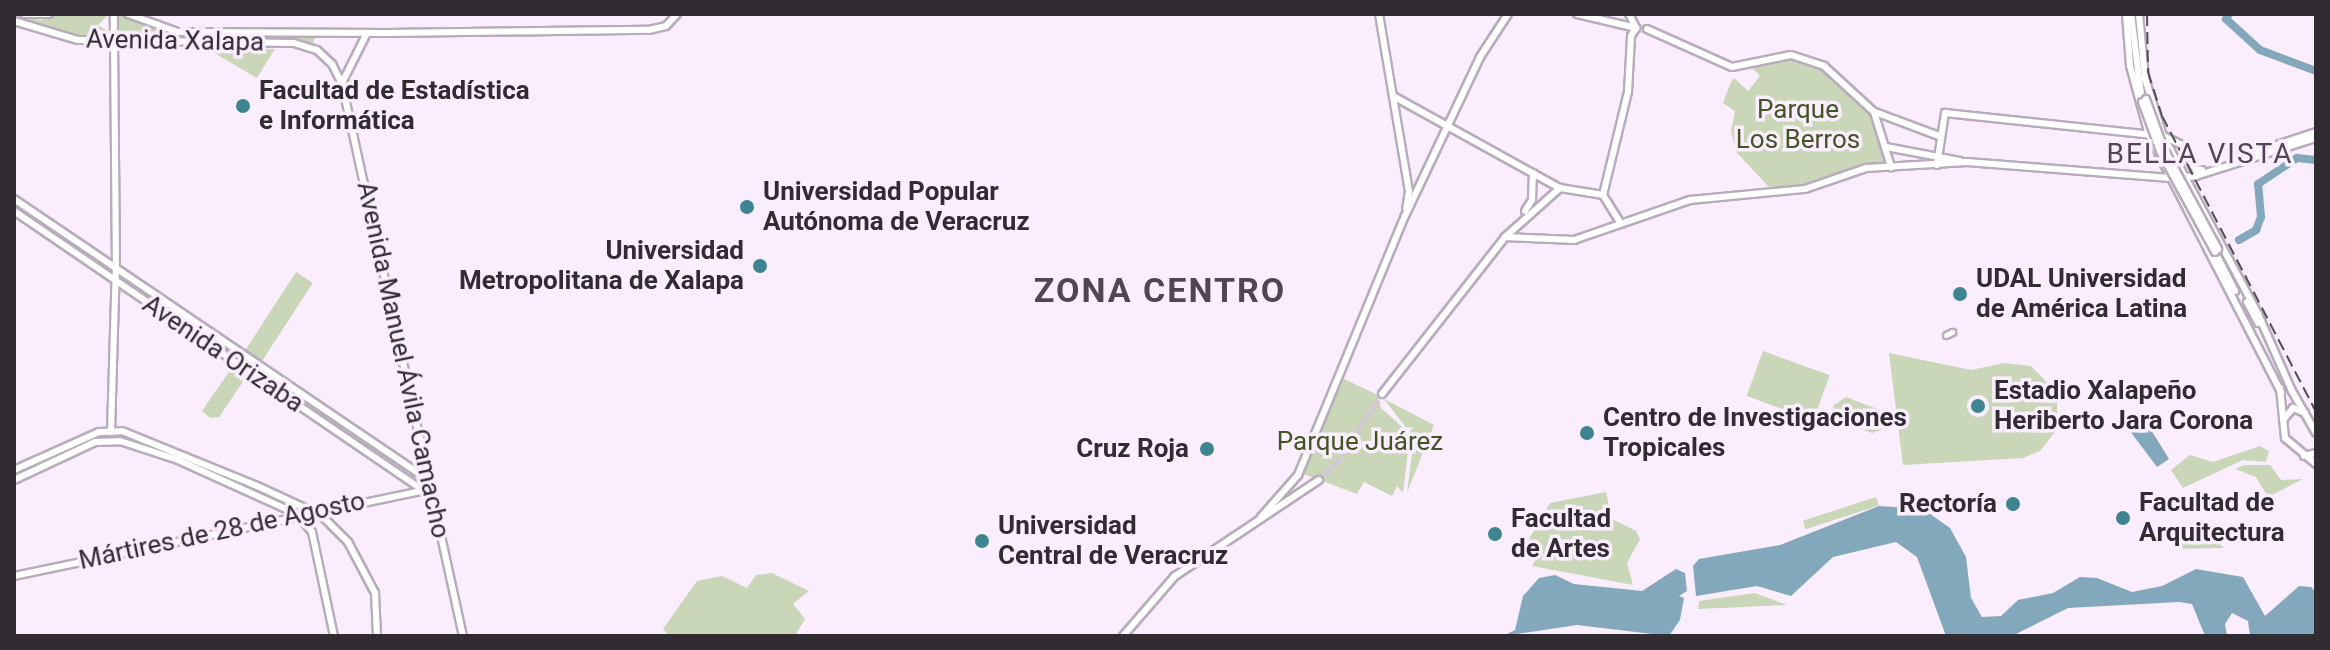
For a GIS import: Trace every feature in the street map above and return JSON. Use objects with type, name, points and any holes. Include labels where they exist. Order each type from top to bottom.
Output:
[{"type":"main road","name":"Avenida Xalapa","points":[[24,14],[49,14]]},
{"type":"main road","points":[[111,440],[116,281],[114,14]]},
{"type":"main road","name":"Avenida Xalapa","points":[[128,14],[178,32],[317,33],[649,30],[666,26],[677,14]]},
{"type":"main road","points":[[1379,14],[1409,191],[1405,216]]},
{"type":"main road","points":[[1261,517],[1298,475],[1405,216],[1480,57],[1508,14]]},
{"type":"main road","points":[[1577,14],[1636,28]]},
{"type":"main road","points":[[1621,224],[1603,195],[1628,92],[1636,28],[1629,14]]},
{"type":"main road","points":[[2133,14],[2144,101],[2160,151],[2282,378],[2292,391]]},
{"type":"main road","points":[[2133,14],[2142,61],[2163,136],[2316,433]]},
{"type":"main road","points":[[2133,14],[2127,51],[2149,135],[2281,392]]},
{"type":"main road","name":"Avenida Xalapa","points":[[14,21],[65,38],[113,42],[294,43],[317,50]]},
{"type":"main road","points":[[1647,29],[1738,68],[1774,57],[1804,58],[1836,74],[1874,112],[1939,136]]},
{"type":"main road","points":[[317,33],[317,50],[332,64],[351,59]]},
{"type":"main road","points":[[348,33],[356,50]]},
{"type":"main road","points":[[342,84],[351,59],[367,33]]},
{"type":"main road","points":[[356,50],[387,33]]},
{"type":"main road","name":"Avenida Manuel Ávila Camacho","points":[[332,64],[342,84],[463,636]]},
{"type":"main road","points":[[1393,96],[1451,124],[1560,188],[1603,195]]},
{"type":"main road","points":[[1874,112],[1891,167]]},
{"type":"main road","points":[[1937,165],[1939,136],[1945,113],[2163,136],[2182,145],[2200,171],[2316,135]]},
{"type":"main road","points":[[2144,121],[2151,126],[2156,117]]},
{"type":"main road","points":[[1886,147],[1967,162],[2170,178],[2183,177],[2316,135]]},
{"type":"main road","points":[[1505,237],[1574,240],[1690,200],[1805,189],[1866,168],[1967,162]]},
{"type":"main road","points":[[2170,178],[2176,163]]},
{"type":"main road","points":[[1380,398],[1516,224],[1532,200],[1533,173]]},
{"type":"main road","points":[[1516,224],[1560,188]]},
{"type":"main road","name":"Avenida Orizaba","points":[[14,199],[416,472],[431,489],[422,491],[14,211]]},
{"type":"main road","points":[[2193,223],[2201,224],[2205,217]]},
{"type":"main road","points":[[2201,239],[2206,232],[2213,233]]},
{"type":"main road","points":[[2282,378],[2282,424],[2288,443],[2316,464]]},
{"type":"main road","points":[[2282,424],[2289,410],[2305,413]]},
{"type":"main road","points":[[14,470],[111,431],[152,439],[311,511],[342,535],[365,569],[375,593],[377,636]]},
{"type":"main road","points":[[14,480],[111,440],[178,460],[297,514],[312,532],[334,636]]},
{"type":"main road","points":[[2304,456],[2316,453]]},
{"type":"main road","points":[[408,481],[416,472]]},
{"type":"main road","points":[[1123,636],[1175,576],[1317,482]]},
{"type":"main road","name":"Mártires de 28 de Agosto","points":[[14,576],[311,511],[422,491]]},
{"type":"street","points":[[1636,28],[1647,29]]},
{"type":"street","points":[[2176,163],[2182,145]]},
{"type":"street","points":[[167,315],[174,306]]},
{"type":"green space","points":[[14,14],[40,20],[59,14],[109,14],[98,25],[108,31],[109,38],[74,37]]},
{"type":"green space","points":[[119,14],[170,35],[315,34],[313,46],[119,38]]},
{"type":"green space","points":[[206,48],[275,49],[257,78]]},
{"type":"green space","name":"Parque Los Berros","points":[[1786,55],[1832,71],[1869,113],[1887,164],[1805,187],[1769,187],[1736,152],[1731,131],[1735,111],[1723,103],[1730,84],[1734,78],[1748,91],[1760,76],[1752,68]]},
{"type":"green space","points":[[296,272],[313,283],[261,363],[244,352]]},
{"type":"green space","points":[[1763,351],[1830,375],[1813,420],[1747,396]]},
{"type":"green space","name":"Estadio Xalapeño Heriberto Jara Corona","points":[[1889,353],[1971,370],[2004,363],[2031,366],[2057,393],[2057,429],[2040,451],[2023,458],[1903,465]]},
{"type":"green space","points":[[235,363],[249,373],[219,417],[210,418],[202,411]]},
{"type":"green space","name":"Parque Juárez","points":[[1344,379],[1376,394],[1381,408],[1410,434],[1403,493],[1397,486],[1392,496],[1364,482],[1357,494],[1301,473]]},
{"type":"green space","points":[[1846,397],[1880,410],[1886,420],[1882,430],[1872,433],[1837,420],[1833,406]]},
{"type":"green space","points":[[1384,399],[1434,425],[1407,493],[1414,438]]},
{"type":"green space","points":[[2260,446],[2269,451],[2266,462],[2243,460],[2183,488],[2171,470],[2190,455],[2213,462]]},
{"type":"green space","points":[[2244,465],[2270,465],[2281,480],[2303,479],[2268,497],[2256,477],[2235,469]]},
{"type":"green space","points":[[1606,492],[1612,519],[1636,531],[1640,539],[1627,563],[1633,585],[1532,566],[1542,549],[1529,539],[1550,503]]},
{"type":"green space","points":[[1876,497],[1879,506],[1806,529],[1803,521]]},
{"type":"green space","points":[[2198,520],[2224,548],[2176,549],[2170,533]]},
{"type":"green space","points":[[772,573],[809,591],[793,604],[805,619],[795,636],[669,636],[663,629],[697,581],[722,576],[747,588],[756,575]]},
{"type":"green space","points":[[1755,593],[1787,605],[1698,609],[1699,601]]},
{"type":"water","points":[[2143,417],[2169,459],[2157,467],[2127,427]]},
{"type":"water","points":[[1879,506],[1923,509],[1950,528],[1966,557],[1971,598],[1982,617],[2001,616],[2018,600],[2053,593],[2080,577],[2097,578],[2132,592],[2162,586],[2196,569],[2243,577],[2265,616],[2299,586],[2311,587],[2316,592],[2316,636],[2250,636],[2248,621],[2232,613],[2225,624],[2227,636],[2205,636],[2192,604],[2179,602],[2068,608],[2012,636],[1946,636],[1917,557],[1896,542],[1833,557],[1791,596],[1757,586],[1696,596],[1693,566],[1699,559],[1780,545]]},
{"type":"water","points":[[1676,569],[1685,573],[1687,591],[1679,596],[1684,598],[1680,620],[1669,636],[1577,625],[1503,636],[1515,630],[1523,596],[1539,578],[1555,575],[1574,584],[1642,591]]},
{"type":"waterway","points":[[2229,14],[2226,19],[2260,50],[2316,71]]},
{"type":"waterway","points":[[2239,240],[2256,230],[2261,217],[2258,184],[2297,158],[2316,160]]},
{"type":"tunnel","points":[[1319,480],[1337,463],[1378,400]]},
{"type":"railway","points":[[2147,14],[2148,72],[2162,116],[2316,412]]},
{"type":"place","name":"Facultad de Estadística e Informática","points":[[243,106]]},
{"type":"place","name":"Universidad Popular Autónoma de Veracruz","points":[[747,207]]},
{"type":"place","name":"Universidad Metropolitana de Xalapa","points":[[760,266]]},
{"type":"place","name":"UDAL Universidad de América Latina","points":[[1960,294]]},
{"type":"place","name":"Estadio Xalapeño Heriberto Jara Corona","points":[[1978,406]]},
{"type":"place","name":"Centro de Investigaciones Tropicales","points":[[1587,433]]},
{"type":"place","name":"Cruz Roja","points":[[1207,449]]},
{"type":"place","name":"Rectoría","points":[[2013,504]]},
{"type":"place","name":"Facultad de Arquitectura","points":[[2123,518]]},
{"type":"place","name":"Facultad de Artes","points":[[1495,534]]},
{"type":"place","name":"Universidad Central de Veracruz","points":[[982,541]]},
{"type":"district","name":"BELLA VISTA","points":[[2200,154]]},
{"type":"district","name":"ZONA CENTRO","points":[[1160,291]]}]
